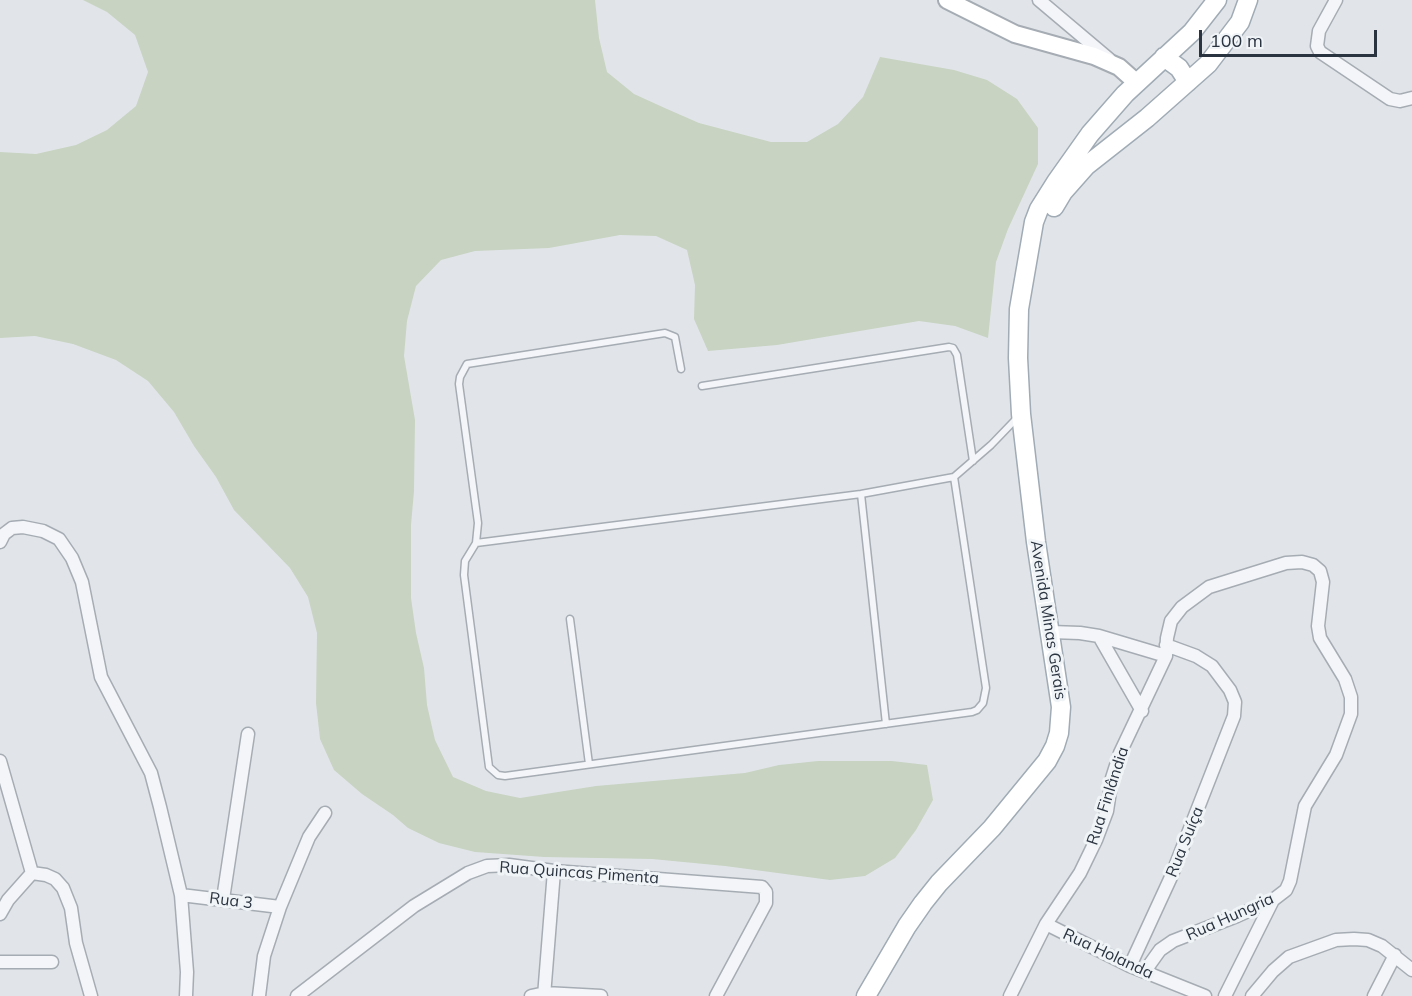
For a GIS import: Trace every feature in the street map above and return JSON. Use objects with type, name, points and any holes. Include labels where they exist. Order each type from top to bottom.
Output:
[{"type":"main road","name":"Avenida Minas Gerais","points":[[866,996],[906,926],[923,903],[992,828],[1047,761],[1055,746],[1061,707],[1036,542],[1021,414],[1018,358],[1019,309],[1034,222],[1056,182],[1089,134],[1131,88],[1192,32],[1217,0]]},
{"type":"main road","points":[[1028,253],[1063,192],[1086,166],[1147,118],[1208,64],[1240,22],[1248,0]]},
{"type":"main road","points":[[1164,57],[1179,68],[1188,82]]},
{"type":"main road","points":[[1131,88],[1133,109],[1147,118]]},
{"type":"street","points":[[947,0],[1015,34],[1095,56],[1119,67]]},
{"type":"street","points":[[1039,0],[1119,67],[1131,88]]},
{"type":"street","points":[[1336,0],[1319,31],[1317,46],[1320,52],[1390,99],[1400,101],[1412,98]]},
{"type":"street","points":[[0,542],[4,534],[12,528],[23,527],[44,531],[59,539],[72,558],[82,582],[101,677],[151,773],[181,895],[187,963],[186,996]]},
{"type":"street","name":"Rua Hungria","points":[[1145,971],[1160,950],[1173,941],[1273,900],[1286,890],[1290,881],[1305,806],[1336,755],[1351,714],[1351,697],[1345,679],[1335,667],[1320,638],[1318,626],[1323,582],[1320,571],[1313,565],[1302,562],[1286,563],[1209,587],[1182,607],[1171,621],[1166,650]]},
{"type":"street","points":[[1051,632],[1080,633],[1166,650]]},
{"type":"street","points":[[1099,636],[1142,711]]},
{"type":"street","name":"Rua Finlândia","points":[[1010,996],[1046,924],[1080,873],[1096,840],[1107,811],[1112,778],[1120,753],[1142,711],[1166,650]]},
{"type":"street","name":"Rua Suíça","points":[[1130,966],[1171,877],[1234,716],[1235,702],[1230,690],[1212,666],[1196,656],[1166,650]]},
{"type":"street","points":[[223,899],[248,734]]},
{"type":"street","points":[[0,761],[32,873]]},
{"type":"street","points":[[259,996],[264,956],[280,907],[309,837],[325,813]]},
{"type":"street","name":"Rua Quincas Pimenta","points":[[297,996],[414,906],[468,873],[487,866],[509,865],[554,871],[758,885],[766,892],[766,903],[716,996]]},
{"type":"street","points":[[544,994],[554,871]]},
{"type":"street","points":[[0,914],[8,900],[32,873]]},
{"type":"street","points":[[32,873],[55,879],[63,888],[71,908],[81,966],[92,996]]},
{"type":"street","name":"Rua 3","points":[[181,895],[280,907]]},
{"type":"street","points":[[1225,996],[1273,900]]},
{"type":"street","name":"Rua Holanda","points":[[1046,924],[1130,966],[1205,996]]},
{"type":"street","points":[[1252,996],[1273,971],[1289,957],[1336,940],[1368,940],[1382,946],[1412,970]]},
{"type":"street","points":[[1374,996],[1395,955]]},
{"type":"street","points":[[0,962],[52,962]]},
{"type":"street","points":[[531,996],[544,994],[601,996]]},
{"type":"lane","points":[[681,369],[675,337],[665,333],[467,364],[460,377],[459,384],[478,523],[476,543],[465,561],[464,575],[489,767],[493,773],[505,776],[978,710],[985,697],[986,688],[954,477]]},
{"type":"lane","points":[[702,386],[953,348],[957,356],[973,461]]},
{"type":"lane","points":[[476,543],[861,494],[954,477],[1021,414]]},
{"type":"lane","points":[[861,494],[886,724]]},
{"type":"lane","points":[[570,619],[589,764]]},
{"type":"green space","points":[[83,0],[595,0],[599,38],[607,72],[634,94],[699,123],[771,142],[807,142],[838,124],[863,97],[880,57],[954,70],[987,80],[1017,99],[1038,128],[1038,164],[1008,229],[996,262],[988,338],[955,326],[919,321],[777,345],[708,351],[694,319],[695,285],[687,250],[656,236],[620,235],[549,248],[475,251],[441,260],[416,286],[407,321],[404,356],[415,420],[411,598],[424,668],[427,705],[435,740],[453,777],[486,791],[520,798],[596,786],[745,773],[779,765],[818,761],[892,761],[927,765],[933,800],[916,830],[895,858],[865,876],[830,880],[652,859],[544,857],[475,852],[439,843],[408,828],[334,770],[320,739],[316,703],[317,633],[308,597],[290,568],[234,510],[216,477],[174,412],[148,381],[116,360],[73,344],[35,336],[0,338],[0,152],[36,154],[76,145],[107,130],[136,106],[148,72],[135,35],[107,12]]}]
